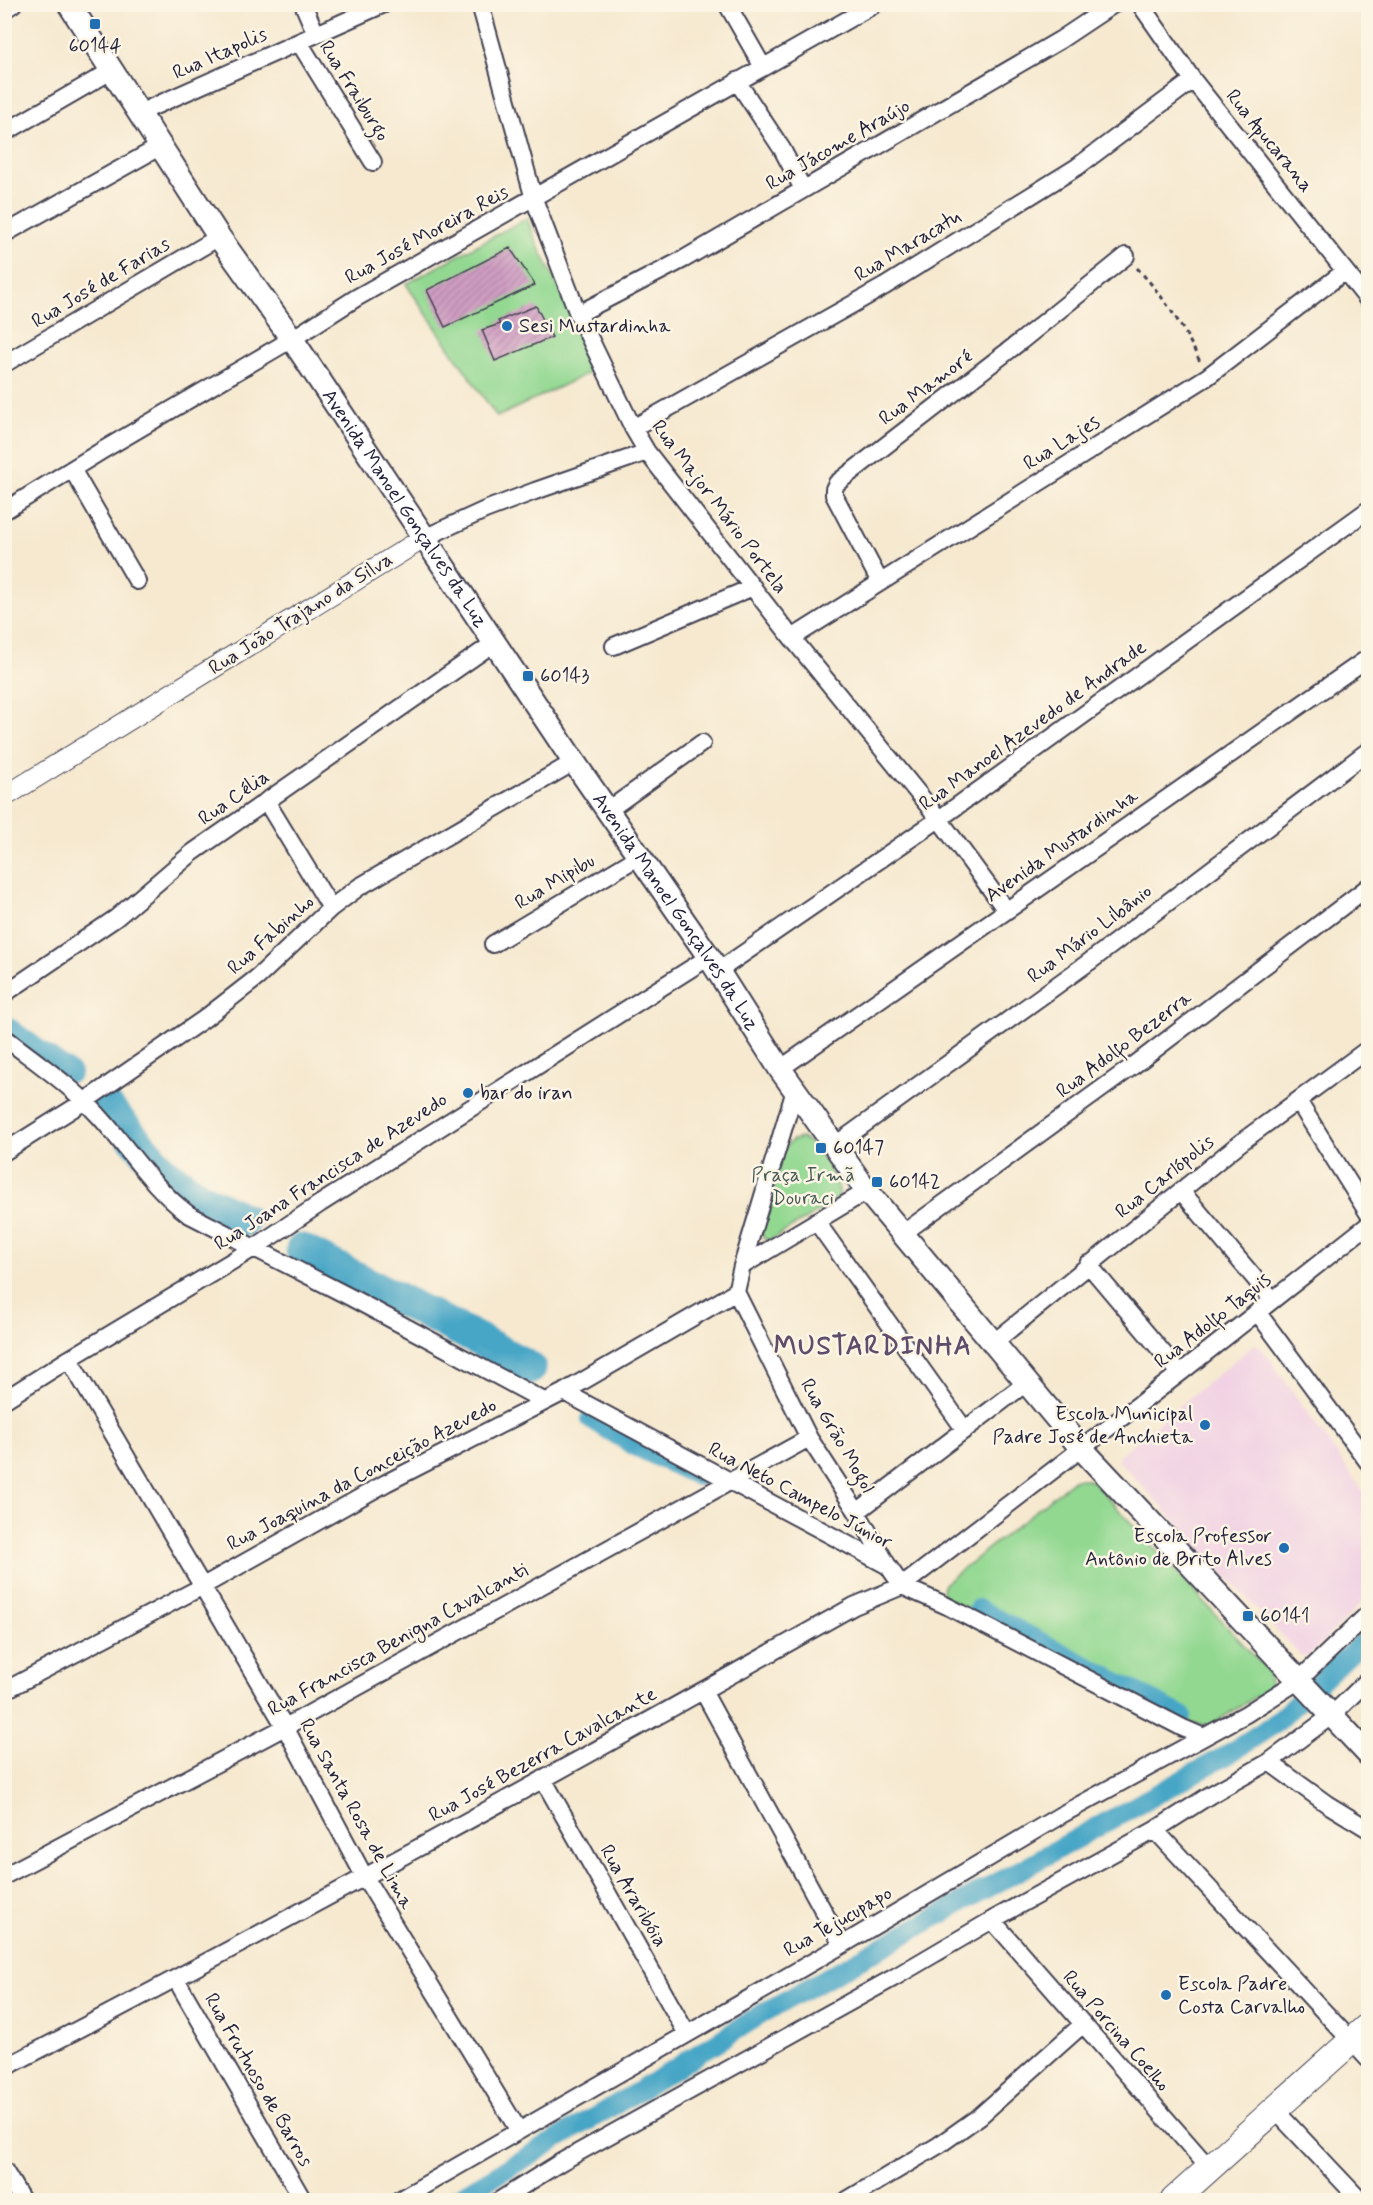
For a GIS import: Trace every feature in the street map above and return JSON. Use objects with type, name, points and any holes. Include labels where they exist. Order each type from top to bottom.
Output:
[{"type":"main road","name":"Avenida Manoel Gonçalves da Luz","points":[[76,7],[111,70],[219,237],[292,339],[574,762],[713,964],[780,1069],[867,1191],[1081,1448],[1368,1754]]},
{"type":"main road","points":[[1174,2200],[1275,2110],[1363,2042]]},
{"type":"street","points":[[4,10],[14,4]]},
{"type":"street","name":"Rua Fraiburgo","points":[[303,4],[316,34]]},
{"type":"street","name":"Rua Itapolis","points":[[139,113],[384,4]]},
{"type":"street","name":"Rua Major Mário Portela","points":[[480,4],[534,199],[578,314],[633,428],[647,452],[792,638],[939,819],[1006,910]]},
{"type":"street","points":[[727,4],[763,67]]},
{"type":"street","name":"Rua José Moreira Reis","points":[[4,511],[292,339],[356,298],[875,4]]},
{"type":"street","name":"Rua Jácome Araújo","points":[[578,314],[684,259],[1060,40],[1114,4]]},
{"type":"street","name":"Rua Apucarana","points":[[1140,4],[1193,80],[1368,300]]},
{"type":"street","name":"Rua Fraiburgo","points":[[299,42],[373,162]]},
{"type":"street","points":[[4,133],[111,70]]},
{"type":"street","name":"Rua Maracatu","points":[[633,428],[885,286],[1077,167],[1193,80]]},
{"type":"street","points":[[737,81],[782,149],[804,189]]},
{"type":"street","points":[[4,234],[161,146]]},
{"type":"street","name":"Rua José de Farias","points":[[4,364],[219,237]]},
{"type":"street","name":"Rua Mamoré","points":[[880,582],[834,495],[837,483],[1021,342],[1126,256]]},
{"type":"street","name":"Rua Lajes","points":[[792,638],[1207,377],[1345,270]]},
{"type":"street","name":"Rua João Trajano da Silva","points":[[4,797],[424,538],[535,491],[647,452]]},
{"type":"street","points":[[72,469],[137,580]]},
{"type":"street","name":"Rua Manoel Azevedo de Andrade","points":[[713,964],[939,819],[1368,510]]},
{"type":"street","points":[[614,646],[753,587]]},
{"type":"street","name":"Rua Célia","points":[[4,994],[116,918],[192,854],[494,643]]},
{"type":"street","name":"Avenida Mustardinha","points":[[780,1069],[1368,658]]},
{"type":"street","points":[[608,811],[702,743]]},
{"type":"street","name":"Rua Mário Libânio","points":[[834,1146],[1080,969],[1368,752]]},
{"type":"street","name":"Rua Fabinho","points":[[4,1152],[85,1101],[204,1019],[258,976],[331,908],[359,887],[574,762]]},
{"type":"street","points":[[266,801],[331,908]]},
{"type":"street","name":"Rua Mipibu","points":[[493,944],[638,857]]},
{"type":"street","name":"Rua Adolfo Bezerra","points":[[902,1234],[1105,1087],[1368,887]]},
{"type":"street","name":"Rua Joana Francisca de Azevedo","points":[[4,1401],[69,1359],[254,1248],[321,1203],[713,964]]},
{"type":"street","points":[[4,1037],[85,1101],[167,1199],[188,1214],[544,1401]]},
{"type":"street","name":"Rua Carlópolis","points":[[993,1343],[1240,1143],[1368,1048]]},
{"type":"street","points":[[736,1292],[795,1090]]},
{"type":"street","points":[[1298,1101],[1368,1213]]},
{"type":"street","points":[[742,1266],[867,1191]]},
{"type":"street","points":[[1182,1192],[1274,1300]]},
{"type":"street","points":[[816,1221],[965,1430]]},
{"type":"street","name":"Rua Adolfo Taquis","points":[[1081,1448],[1258,1313],[1368,1225]]},
{"type":"street","points":[[1088,1264],[1179,1373]]},
{"type":"street","name":"Rua Joaquina da Conceição Azevedo","points":[[4,1691],[203,1586],[386,1483],[564,1392],[736,1292]]},
{"type":"street","name":"Rua Grão Mogol","points":[[736,1292],[809,1438],[857,1512],[888,1566]]},
{"type":"street","points":[[1258,1313],[1368,1462]]},
{"type":"street","name":"Rua Santa Rosa de Lima","points":[[69,1359],[285,1726],[364,1876],[519,2131]]},
{"type":"street","points":[[857,1512],[1026,1383]]},
{"type":"street","name":"Rua Neto Campelo Júnior","points":[[564,1392],[888,1566],[902,1586]]},
{"type":"street","name":"Rua Francisca Benigna Cavalcanti","points":[[4,1876],[285,1726],[809,1438]]},
{"type":"street","name":"Rua José Bezerra Cavalcante","points":[[4,2068],[176,1979],[854,1606],[902,1586],[1081,1448]]},
{"type":"street","points":[[902,1586],[945,1605],[1204,1737]]},
{"type":"street","name":"Rua Tejucupapo","points":[[399,2200],[842,1945],[1061,1815],[1300,1683],[1368,1614]]},
{"type":"street","points":[[500,2200],[561,2162],[895,1977],[992,1920],[1155,1830],[1210,1795],[1269,1762],[1368,1680]]},
{"type":"street","points":[[703,1691],[842,1945]]},
{"type":"street","points":[[1269,1762],[1327,1804],[1368,1829]]},
{"type":"street","name":"Rua Araribóia","points":[[543,1779],[687,2034]]},
{"type":"street","points":[[1155,1830],[1363,2042]]},
{"type":"street","name":"Rua Porcina Coelho","points":[[992,1920],[1210,2169]]},
{"type":"street","name":"Rua Frutuoso de Barros","points":[[176,1979],[303,2200]]},
{"type":"street","points":[[847,2200],[939,2145],[980,2115],[1082,2025]]},
{"type":"street","points":[[1275,2110],[1360,2200]]},
{"type":"street","points":[[4,2170],[22,2200]]},
{"type":"path","points":[[1126,256],[1153,285],[1180,321],[1207,377]]},
{"type":"shaded area","name":"Escola Professor Antônio de Brito Alves","points":[[1255,1344],[1260,1346],[1368,1498],[1368,1597],[1308,1656],[1300,1655],[1118,1460],[1119,1455]]},
{"type":"green space","name":"Sesi Mustardinha","points":[[527,218],[537,244],[599,368],[497,417],[406,284]]},
{"type":"green space","name":"Praça Irmã Douraci","points":[[802,1138],[814,1147],[832,1173],[839,1189],[839,1196],[831,1204],[769,1241],[761,1232],[785,1147],[793,1140]]},
{"type":"green space","points":[[1075,1479],[1093,1482],[1268,1671],[1270,1685],[1266,1690],[1211,1725],[1188,1724],[941,1595],[944,1584]]},
{"type":"building","points":[[510,248],[535,285],[445,327],[427,290]]},
{"type":"building","points":[[536,306],[552,337],[495,361],[482,330],[500,324],[498,321]]},
{"type":"waterway","points":[[4,1024],[71,1073]]},
{"type":"waterway","points":[[106,1106],[163,1171],[201,1198],[245,1220]]},
{"type":"waterway","points":[[302,1250],[530,1368]]},
{"type":"waterway","points":[[591,1419],[633,1445],[698,1476]]},
{"type":"waterway","points":[[978,1609],[1182,1716]]},
{"type":"waterway","points":[[454,2200],[647,2086],[765,2012],[1225,1756],[1273,1725],[1368,1637]]},
{"type":"place","name":"60144","points":[[95,24]]},
{"type":"place","name":"Sesi Mustardinha","points":[[507,326]]},
{"type":"place","name":"60143","points":[[528,676]]},
{"type":"place","name":"bar do iran","points":[[468,1093]]},
{"type":"place","name":"60147","points":[[821,1148]]},
{"type":"place","name":"60142","points":[[877,1182]]},
{"type":"place","name":"Escola Municipal Padre José de Anchieta","points":[[1205,1425]]},
{"type":"place","name":"Escola Professor Antônio de Brito Alves","points":[[1284,1548]]},
{"type":"place","name":"60141","points":[[1248,1616]]},
{"type":"place","name":"Escola Padre Costa Carvalho","points":[[1166,1995]]},
{"type":"district","name":"MUSTARDINHA","points":[[873,1347]]}]
